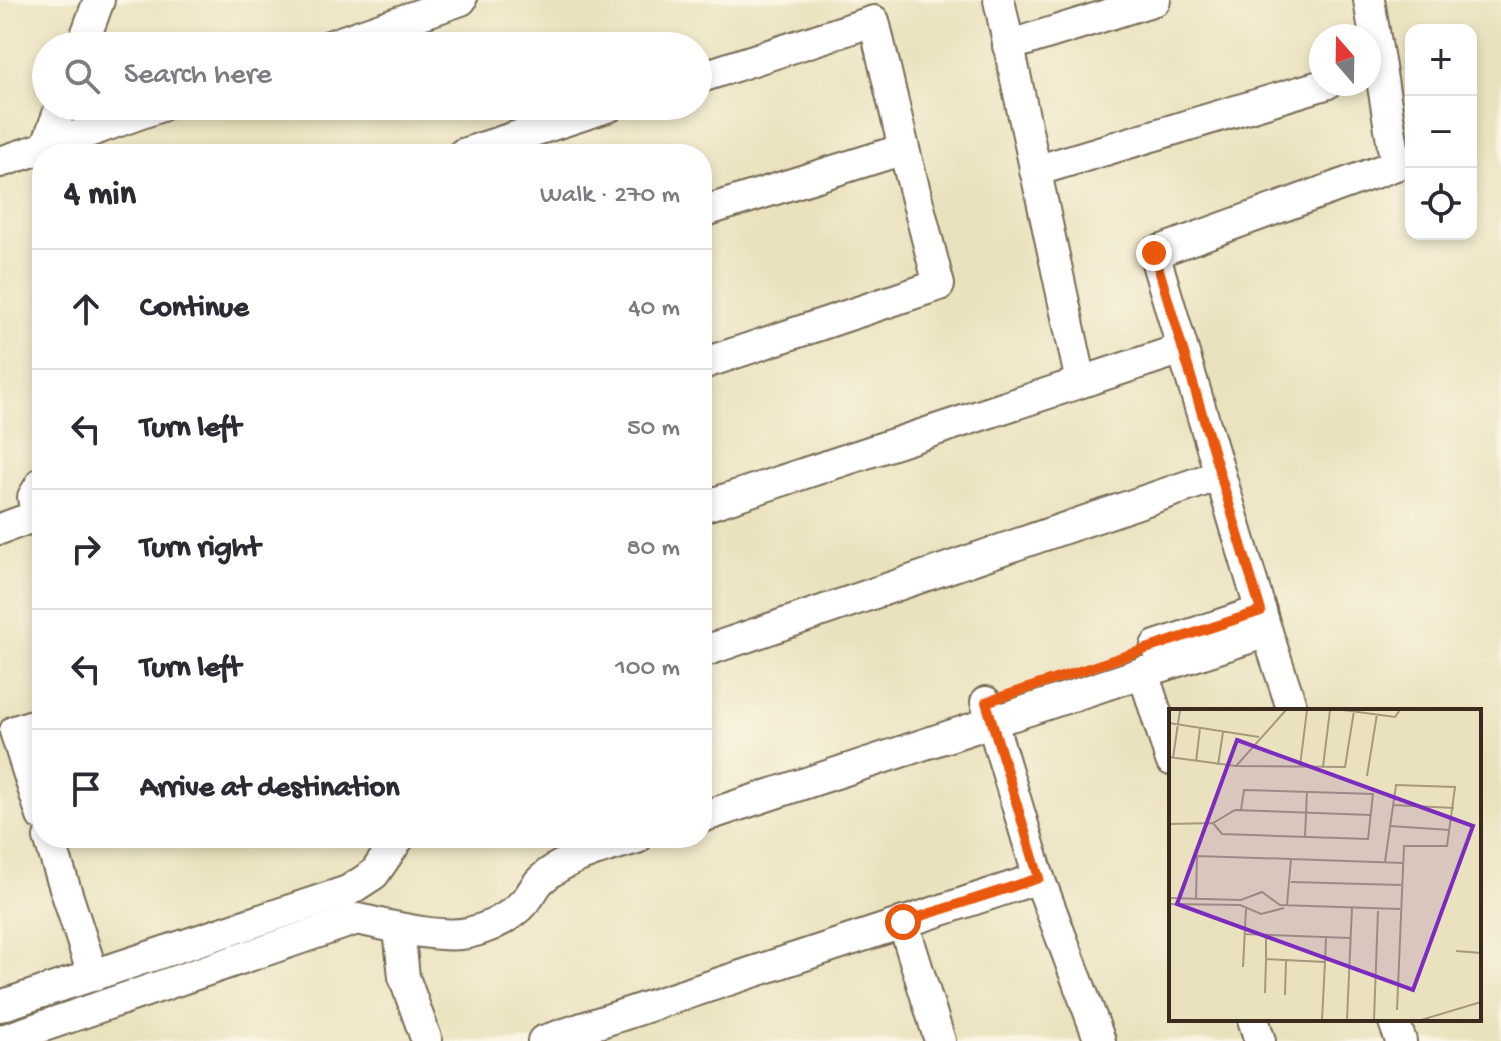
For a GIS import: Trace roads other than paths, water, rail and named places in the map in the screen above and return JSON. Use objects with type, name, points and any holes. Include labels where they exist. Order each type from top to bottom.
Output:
[{"type":"street","points":[[87,32],[99,0]]},
{"type":"street","points":[[358,32],[405,9],[461,0]]},
{"type":"street","points":[[999,0],[1081,382]]},
{"type":"street","points":[[1008,46],[1155,0]]},
{"type":"street","points":[[1369,0],[1371,24]]},
{"type":"street","points":[[712,73],[874,21],[939,285],[712,361]]},
{"type":"street","points":[[1035,171],[1309,89]]},
{"type":"street","points":[[1292,709],[1154,253],[1396,165],[1381,96]]},
{"type":"street","points":[[47,144],[56,120]]},
{"type":"street","points":[[54,144],[122,120]]},
{"type":"street","points":[[511,144],[574,120]]},
{"type":"street","points":[[712,209],[904,149]]},
{"type":"street","points":[[0,162],[32,152]]},
{"type":"street","points":[[712,504],[1182,349]]},
{"type":"street","points":[[712,649],[1220,475]]},
{"type":"street","points":[[0,529],[32,519]]},
{"type":"street","points":[[712,813],[988,712],[1143,672],[1264,622]]},
{"type":"street","points":[[712,793],[988,712],[1264,622]]},
{"type":"street","points":[[1143,672],[1169,754]]},
{"type":"street","points":[[988,712],[1039,878],[1100,1041]]},
{"type":"street","points":[[32,725],[15,731],[32,785]]},
{"type":"street","points":[[52,848],[93,975]]},
{"type":"street","points":[[0,1041],[353,905],[392,848]]},
{"type":"street","points":[[0,1006],[93,975],[353,905],[399,929],[464,933],[490,926],[526,900],[541,880],[582,848]]},
{"type":"street","points":[[557,1039],[1039,878]]},
{"type":"street","points":[[903,922],[940,1041]]},
{"type":"street","points":[[399,929],[404,977],[427,1041]]},
{"type":"street","points":[[1254,1021],[1260,1041]]},
{"type":"street","points":[[1394,1021],[1401,1041]]}]
